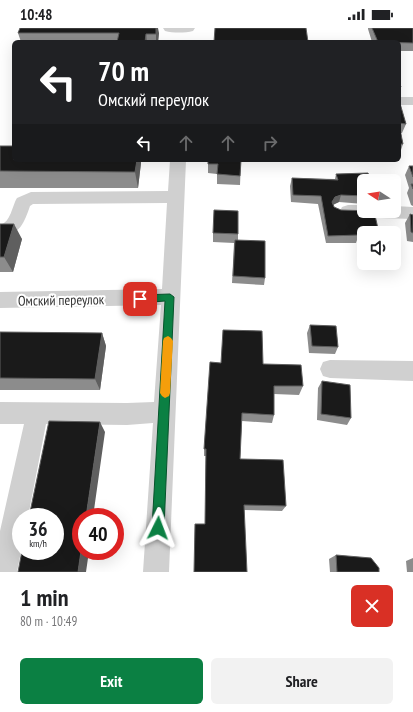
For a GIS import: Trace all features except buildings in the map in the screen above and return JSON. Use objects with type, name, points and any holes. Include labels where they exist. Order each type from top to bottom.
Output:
[{"type":"street","points":[[169,28],[189,28],[187,40]]},
{"type":"street","points":[[401,100],[413,101]]},
{"type":"street","points":[[156,572],[178,162]]},
{"type":"street","points":[[0,231],[10,229],[14,225],[23,202],[30,198],[175,198]]},
{"type":"street","points":[[339,210],[413,213]]},
{"type":"street","name":"Омский переулок","points":[[0,300],[170,297]]},
{"type":"street","points":[[330,369],[413,371]]},
{"type":"street","points":[[0,413],[127,414],[164,412]]},
{"type":"street","points":[[4,572],[35,424],[32,415],[27,413]]},
{"type":"slow traffic","points":[[165,393],[168,341]]},
{"type":"route","points":[[140,299],[170,297],[158,528]]}]
